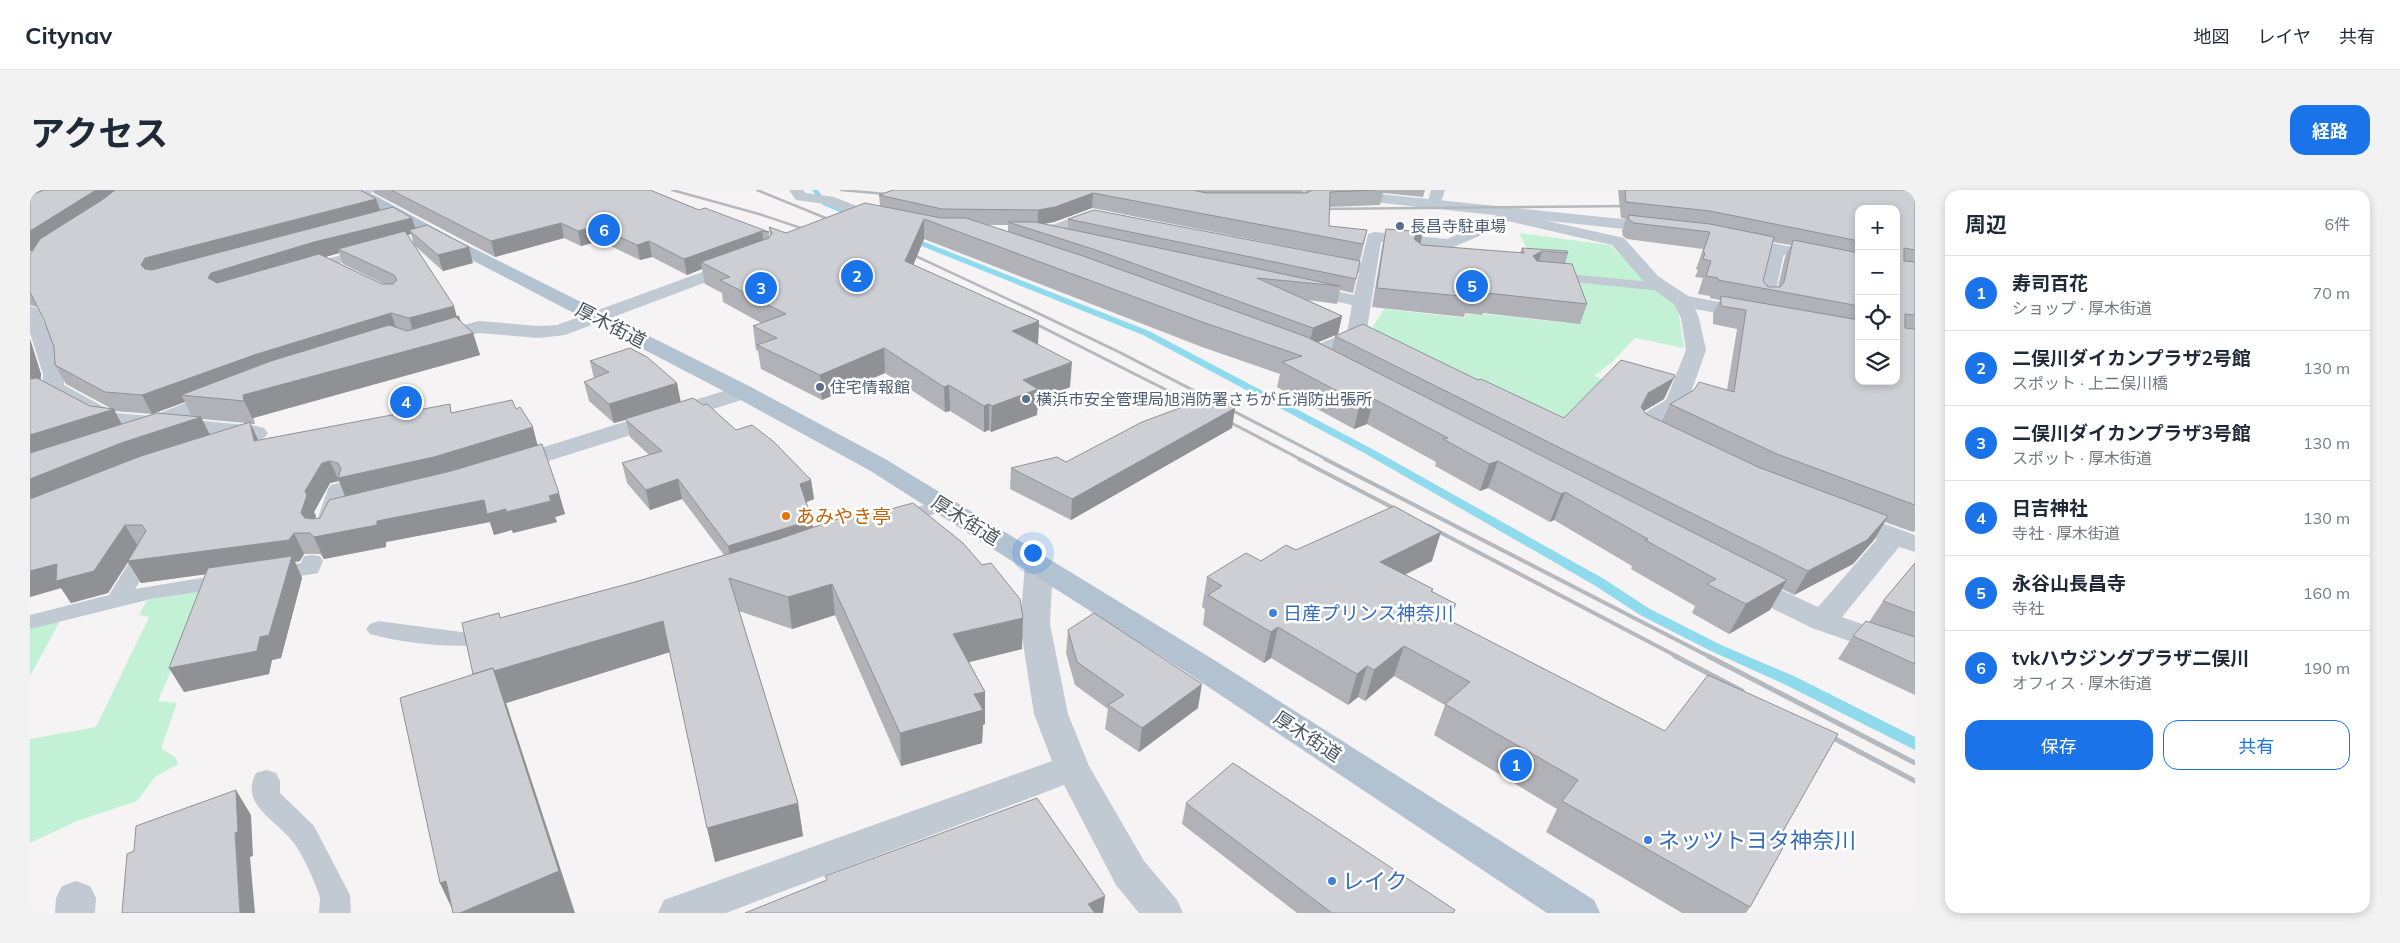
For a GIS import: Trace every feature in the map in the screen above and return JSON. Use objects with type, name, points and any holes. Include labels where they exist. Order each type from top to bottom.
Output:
[{"type":"main road","name":"厚木街道","points":[[358,191],[388,218],[597,318],[744,392],[878,465],[1208,671],[1580,913]]},
{"type":"street","points":[[796,190],[801,197],[845,204],[868,216],[906,224]]},
{"type":"street","points":[[1434,205],[1438,190]]},
{"type":"street","points":[[1299,198],[1434,205],[1504,214],[1677,231]]},
{"type":"street","points":[[1336,369],[1300,352],[1356,335],[1374,237],[1449,244],[1494,224],[1504,214]]},
{"type":"street","points":[[1504,214],[1618,241],[1652,280],[1682,301],[1768,308],[1777,249]]},
{"type":"street","points":[[1017,232],[1058,228],[1092,215],[1117,220]]},
{"type":"street","points":[[1035,231],[1073,240]]},
{"type":"street","points":[[1722,238],[1855,264]]},
{"type":"street","points":[[414,345],[479,327],[539,332],[558,331],[756,257]]},
{"type":"street","points":[[1310,258],[1368,270]]},
{"type":"street","points":[[1285,286],[1362,302]]},
{"type":"street","points":[[1682,301],[1690,318],[1696,350],[1676,404],[1649,420],[1646,429],[1688,450]]},
{"type":"street","points":[[33,325],[54,374],[46,390],[110,419],[256,432],[199,452]]},
{"type":"street","points":[[117,441],[241,389]]},
{"type":"street","points":[[487,473],[744,392]]},
{"type":"street","points":[[326,523],[357,506]]},
{"type":"street","points":[[1820,508],[1904,540],[1823,621]]},
{"type":"street","points":[[1039,565],[1035,624],[1051,714],[1072,768],[1130,873],[1163,913]]},
{"type":"street","points":[[1726,574],[1769,597],[1823,621],[1915,654]]},
{"type":"street","points":[[682,912],[1072,768]]},
{"type":"lane","points":[[1425,255],[1449,244]]},
{"type":"lane","points":[[294,272],[380,248]]},
{"type":"lane","points":[[326,263],[344,270]]},
{"type":"lane","points":[[1536,275],[1661,287]]},
{"type":"lane","points":[[326,523],[338,488]]},
{"type":"lane","points":[[879,526],[943,505]]},
{"type":"lane","points":[[116,600],[146,553]]},
{"type":"lane","points":[[30,622],[151,592],[310,568],[312,561]]},
{"type":"lane","points":[[378,628],[461,640],[515,633]]},
{"type":"lane","points":[[266,781],[266,797],[304,834],[335,895],[335,913]]},
{"type":"green space","points":[[1519,233],[1610,245],[1649,283],[1677,303],[1684,348],[1635,338],[1613,361],[1594,376],[1605,380],[1559,422],[1364,341],[1384,309],[1465,318],[1465,314],[1483,314],[1567,323]]},
{"type":"green space","points":[[224,587],[196,612],[158,701],[177,703],[161,748],[175,757],[178,764],[155,777],[137,801],[77,821],[30,843],[30,739],[96,727],[149,617],[139,615],[147,600]]},
{"type":"green space","points":[[60,621],[30,676],[30,627]]},
{"type":"building","points":[[44,190],[96,190],[30,231],[30,193]]},
{"type":"building","points":[[115,190],[360,190],[376,199],[145,258],[141,265],[145,269],[152,270],[393,207],[412,218],[314,242],[211,273],[208,278],[217,283],[319,254],[382,284],[393,284],[397,280],[394,275],[338,249],[405,231],[454,306],[409,318],[391,313],[257,354],[142,395],[105,392],[55,365],[54,347],[44,320],[30,292],[30,255],[40,239]]},
{"type":"building","points":[[391,190],[650,190],[699,210],[705,208],[769,232],[762,231],[684,259],[649,241],[637,245],[596,226],[578,231],[561,223],[491,241]]},
{"type":"building","points":[[893,190],[1193,190],[1206,193],[1307,193],[1312,190],[1375,190],[1330,192],[1329,226],[1367,230],[1363,244],[1093,193],[1055,207],[1038,210],[942,209],[879,195]]},
{"type":"building","points":[[1625,190],[1910,190],[1915,192],[1915,250],[1904,248],[1904,261],[1915,262],[1915,315],[1905,314],[1905,328],[1915,329],[1915,505],[1777,454],[1670,404],[1694,390],[1699,382],[1734,392],[1746,310],[1721,306],[1721,296],[1855,319],[1855,385],[1900,385],[1900,205],[1855,205],[1855,240],[1710,211],[1626,202]]},
{"type":"building","points":[[865,203],[941,218],[966,218],[1083,256],[1307,337],[1787,580],[1746,604],[1707,584],[1716,579],[1645,540],[1648,539],[1565,492],[1561,494],[1498,461],[1489,464],[1443,439],[1448,438],[1374,399],[1360,403],[1282,362],[1302,356],[1205,323],[924,219],[905,261],[1039,321],[1012,331],[1072,362],[1023,380],[1038,389],[992,406],[989,404],[984,406],[949,385],[944,387],[884,348],[820,375],[757,345],[777,338],[753,326],[786,314],[720,280],[730,277],[701,262],[769,238],[772,233],[769,227],[786,233]]},
{"type":"building","points":[[1094,210],[1360,261],[1356,279],[1068,219]]},
{"type":"building","points":[[1628,215],[1710,224],[1774,237],[1763,281],[1768,287],[1780,287],[1784,282],[1793,240],[1855,252],[1855,305],[1718,280],[1718,278],[1706,276],[1711,261],[1703,259],[1705,253],[1703,252],[1710,232],[1634,223],[1629,220]]},
{"type":"building","points":[[1008,222],[1035,222],[1340,286],[1257,278],[1342,316],[1313,328],[1096,250]]},
{"type":"building","points":[[427,225],[469,247],[438,255],[409,230]]},
{"type":"building","points":[[1386,229],[1423,232],[1416,235],[1414,239],[1422,245],[1524,253],[1522,248],[1567,251],[1568,253],[1542,251],[1533,256],[1537,261],[1572,264],[1587,304],[1487,293],[1488,295],[1469,293],[1470,297],[1377,288]]},
{"type":"building","points":[[459,316],[456,317],[473,333],[243,395],[244,401],[181,395],[271,361],[389,325],[407,331]]},
{"type":"building","points":[[1363,324],[1478,380],[1481,379],[1564,418],[1621,360],[1675,375],[1674,378],[1648,393],[1641,407],[1646,414],[1758,467],[1888,516],[1867,540],[1808,571],[1335,336]]},
{"type":"building","points":[[630,348],[647,357],[677,383],[609,404],[584,382],[609,372],[590,361]]},
{"type":"building","points":[[37,378],[90,406],[114,409],[30,435],[30,379]]},
{"type":"building","points":[[1226,391],[1235,408],[1072,499],[1011,468],[1057,457],[1066,462],[1142,422]]},
{"type":"building","points":[[693,398],[703,405],[707,404],[736,430],[752,425],[774,442],[811,480],[800,484],[812,520],[728,546],[678,479],[646,490],[622,463],[662,451],[625,419]]},
{"type":"building","points":[[512,400],[516,409],[520,407],[533,427],[434,457],[338,478],[341,469],[338,463],[330,461],[322,463],[305,491],[307,495],[301,513],[305,518],[320,518],[329,500],[451,471],[542,444],[559,493],[549,496],[551,501],[506,512],[506,509],[487,514],[484,500],[377,521],[377,525],[314,537],[310,533],[294,533],[289,540],[128,561],[146,531],[142,525],[125,525],[94,571],[56,581],[57,564],[30,571],[30,499],[141,456],[250,422],[254,441],[450,404],[451,413]]},
{"type":"building","points":[[157,413],[201,417],[121,443],[30,479],[30,453]]},
{"type":"building","points":[[913,503],[963,543],[982,565],[991,563],[1020,599],[1023,618],[953,634],[985,692],[974,694],[983,710],[900,733],[832,584],[788,597],[729,578],[798,803],[707,828],[663,621],[494,671],[493,668],[473,674],[462,623],[499,613],[500,618],[635,582],[779,539],[867,509],[872,514]]},
{"type":"building","points":[[1394,506],[1441,532],[1380,562],[1433,589],[1431,591],[1456,604],[1441,616],[1665,731],[1708,675],[1838,734],[1778,840],[1785,844],[1750,907],[1562,801],[1578,780],[1445,704],[1470,682],[1404,646],[1374,670],[1367,666],[1357,674],[1278,627],[1271,632],[1208,595],[1222,586],[1207,577],[1246,553],[1261,561],[1286,545],[1296,550]]},
{"type":"building","points":[[292,556],[269,635],[260,637],[257,651],[169,668],[208,568]]},
{"type":"building","points":[[1915,563],[1915,613],[1883,601]]},
{"type":"building","points":[[1094,613],[1202,684],[1142,728],[1108,705],[1124,695],[1077,662],[1068,630]]},
{"type":"building","points":[[1866,621],[1915,637],[1915,664],[1853,636]]},
{"type":"building","points":[[493,668],[559,871],[460,913],[453,913],[446,881],[440,883],[400,698]]},
{"type":"building","points":[[1233,763],[1455,910],[1453,913],[1332,913],[1186,803]]},
{"type":"building","points":[[236,790],[238,832],[235,833],[240,913],[122,913],[127,854],[134,851],[136,826]]},
{"type":"building","points":[[1037,798],[1105,896],[1088,904],[1095,913],[745,913],[827,880],[825,876]]},
{"type":"waterway","points":[[815,190],[825,204],[856,217]]},
{"type":"waterway","points":[[907,237],[1146,333],[1370,452],[1599,582],[1645,612],[1716,648],[1791,681],[1915,744]]},
{"type":"railway","points":[[672,190],[759,214],[813,232]]},
{"type":"railway","points":[[757,190],[838,223]]},
{"type":"railway","points":[[841,190],[898,195]]},
{"type":"railway","points":[[1315,209],[1632,206]]},
{"type":"railway","points":[[905,251],[1027,308]]},
{"type":"railway","points":[[1025,307],[1119,352],[1328,460]]},
{"type":"railway","points":[[1026,319],[1204,409]]},
{"type":"railway","points":[[1220,417],[1302,460]]},
{"type":"railway","points":[[1299,459],[1403,513]]},
{"type":"railway","points":[[1325,459],[1710,657]]},
{"type":"railway","points":[[1428,526],[1678,657]]},
{"type":"railway","points":[[1675,656],[1742,691]]},
{"type":"railway","points":[[1708,656],[1915,763]]},
{"type":"railway","points":[[1822,732],[1915,781]]},
{"type":"place","name":"長昌寺駐車場","points":[[1400,226]]},
{"type":"place","name":"tvkハウジングプラザ二俣川","points":[[604,230]]},
{"type":"place","name":"二俣川ダイカンプラザ2号館","points":[[857,276]]},
{"type":"place","name":"永谷山長昌寺","points":[[1472,286]]},
{"type":"place","name":"二俣川ダイカンプラザ3号館","points":[[761,288]]},
{"type":"place","name":"住宅情報館","points":[[820,387]]},
{"type":"place","name":"横浜市安全管理局旭消防署さちが丘消防出張所","points":[[1026,399]]},
{"type":"place","name":"日吉神社","points":[[406,402]]},
{"type":"place","name":"あみやき亭","points":[[786,516]]},
{"type":"place","name":"日産プリンス神奈川","points":[[1273,613]]},
{"type":"place","name":"寿司百花","points":[[1516,765]]},
{"type":"place","name":"ネッツトヨタ神奈川","points":[[1648,840]]},
{"type":"place","name":"レイク","points":[[1332,881]]}]
